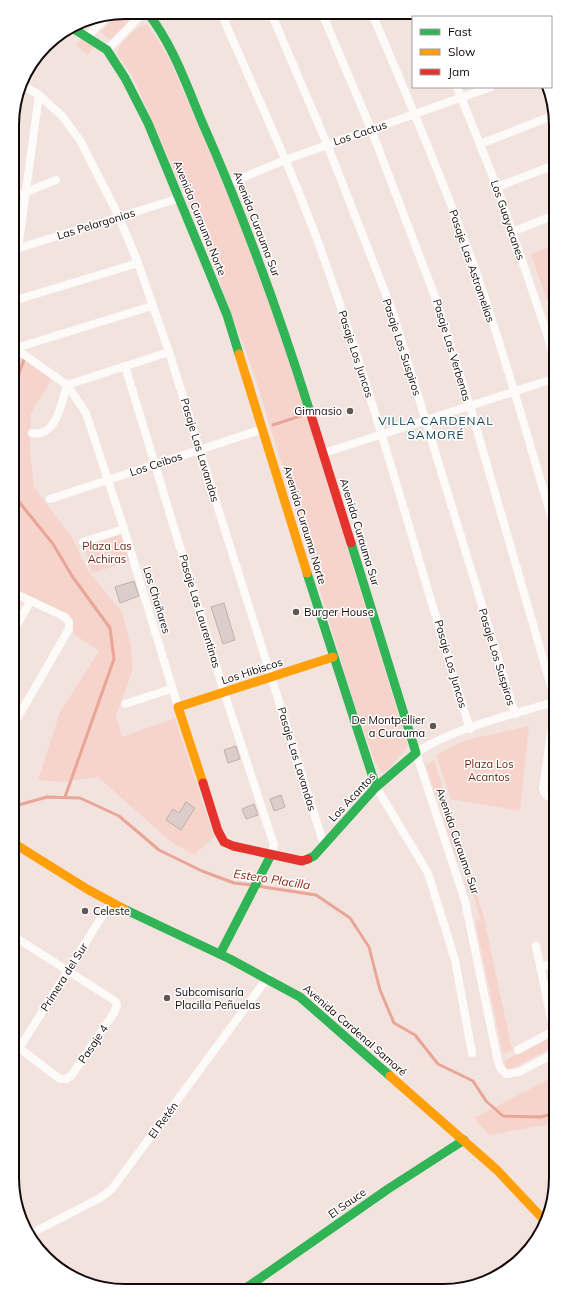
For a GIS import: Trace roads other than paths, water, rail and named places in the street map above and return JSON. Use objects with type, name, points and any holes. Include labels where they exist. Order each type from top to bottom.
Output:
[{"type":"street","points":[[107,50],[137,19]]},
{"type":"street","name":"Avenida Curauma Sur","points":[[152,19],[163,33],[176,58],[230,183],[288,341],[416,753],[465,901],[498,1062],[506,1074],[519,1072],[549,1055]]},
{"type":"street","name":"Pasaje Los Juncos","points":[[224,19],[285,160],[329,272],[382,435],[470,729]]},
{"type":"street","name":"Pasaje Los Suspiros","points":[[273,19],[328,144],[392,310],[515,714]]},
{"type":"street","name":"Pasaje Las Verbenas","points":[[325,19],[371,129],[434,294],[470,406],[549,680]]},
{"type":"street","name":"Pasaje Las Astromelias","points":[[374,19],[415,114],[474,266],[549,509]]},
{"type":"street","points":[[88,36],[103,21]]},
{"type":"street","name":"Avenida Curauma Norte","points":[[77,30],[107,50],[125,78],[148,123],[227,315],[333,657],[376,787],[428,873],[455,960],[472,1053]]},
{"type":"street","name":"Pasaje Las Lavandas","points":[[26,87],[39,95],[63,117],[81,142],[119,217],[138,263],[169,352],[324,845]]},
{"type":"street","name":"Los Guayacanes","points":[[458,88],[480,144],[549,330]]},
{"type":"street","name":"Los Cactus","points":[[230,183],[328,144],[488,88]]},
{"type":"street","points":[[19,224],[39,95]]},
{"type":"street","points":[[480,144],[548,117]]},
{"type":"street","points":[[496,187],[549,167]]},
{"type":"street","points":[[24,193],[56,180]]},
{"type":"street","name":"Las Pelargonias","points":[[19,248],[180,198]]},
{"type":"street","points":[[512,232],[549,217]]},
{"type":"street","points":[[19,299],[138,263]]},
{"type":"street","points":[[19,346],[152,306]]},
{"type":"street","name":"Los Chañares","points":[[19,350],[67,384],[86,413],[124,529],[171,689],[218,831],[224,842],[233,846],[271,855]]},
{"type":"street","points":[[32,433],[38,434],[47,432],[52,424],[67,384],[169,352]]},
{"type":"street","name":"Pasaje Las Laurentinas","points":[[125,366],[224,692],[274,845],[271,855]]},
{"type":"street","points":[[324,453],[549,381]]},
{"type":"street","name":"Los Ceibos","points":[[50,499],[263,429]]},
{"type":"street","points":[[83,542],[124,529]]},
{"type":"street","points":[[19,596],[65,617],[69,622],[69,629],[19,715]]},
{"type":"street","points":[[19,621],[30,602]]},
{"type":"street","name":"Los Hibiscos","points":[[178,707],[333,657]]},
{"type":"street","points":[[125,704],[171,689]]},
{"type":"street","name":"Los Acantos","points":[[271,855],[302,861],[314,856],[376,787],[401,764],[430,743],[549,704]]},
{"type":"street","points":[[549,746],[543,789],[546,795],[549,797]]},
{"type":"street","name":"Avenida Cardenal Samoré","points":[[19,846],[111,902],[268,978],[300,997],[464,1140],[513,1186],[541,1217]]},
{"type":"street","points":[[220,954],[271,855]]},
{"type":"street","name":"Primera del Sur","points":[[19,1046],[69,971],[111,902]]},
{"type":"street","points":[[19,940],[69,971]]},
{"type":"street","points":[[536,946],[549,1007]]},
{"type":"street","points":[[540,967],[549,965]]},
{"type":"street","name":"Pasaje 4","points":[[19,1050],[60,1079],[66,1079],[71,1076],[114,1012],[117,1005],[115,1001],[69,971]]},
{"type":"street","name":"El Retén","points":[[34,1232],[100,1198],[112,1189],[268,978]]},
{"type":"street","points":[[518,1050],[549,1036]]},
{"type":"street","name":"El Sauce","points":[[252,1284],[388,1189],[464,1140]]},
{"type":"waterway","points":[[19,373],[25,357]]},
{"type":"waterway","points":[[273,425],[300,416]]},
{"type":"waterway","points":[[19,502],[53,544],[72,576],[110,628],[114,659],[65,797]]},
{"type":"waterway","name":"Estero Placilla","points":[[19,805],[47,797],[80,798],[119,816],[159,850],[202,871],[234,883],[252,885]]},
{"type":"waterway","name":"Estero Placilla","points":[[257,886],[316,895],[350,918],[369,947],[380,990],[394,1023],[415,1035],[438,1064],[473,1081],[486,1101],[503,1116],[541,1117],[549,1115]]},
{"type":"place","name":"Gimnasio","points":[[350,411]]},
{"type":"place","name":"Burger House","points":[[296,612]]},
{"type":"place","name":"De Montpellier a Curauma","points":[[433,726]]},
{"type":"place","name":"Celeste","points":[[85,911]]},
{"type":"place","name":"Subcomisaría Placilla Peñuelas","points":[[167,998]]},
{"type":"district","name":"VILLA CARDENAL SAMORÉ","points":[[436,427]]},
{"type":"park label","name":"Plaza Las Achiras","points":[[107,552]]},
{"type":"park label","name":"Plaza Los Acantos","points":[[489,770]]}]
